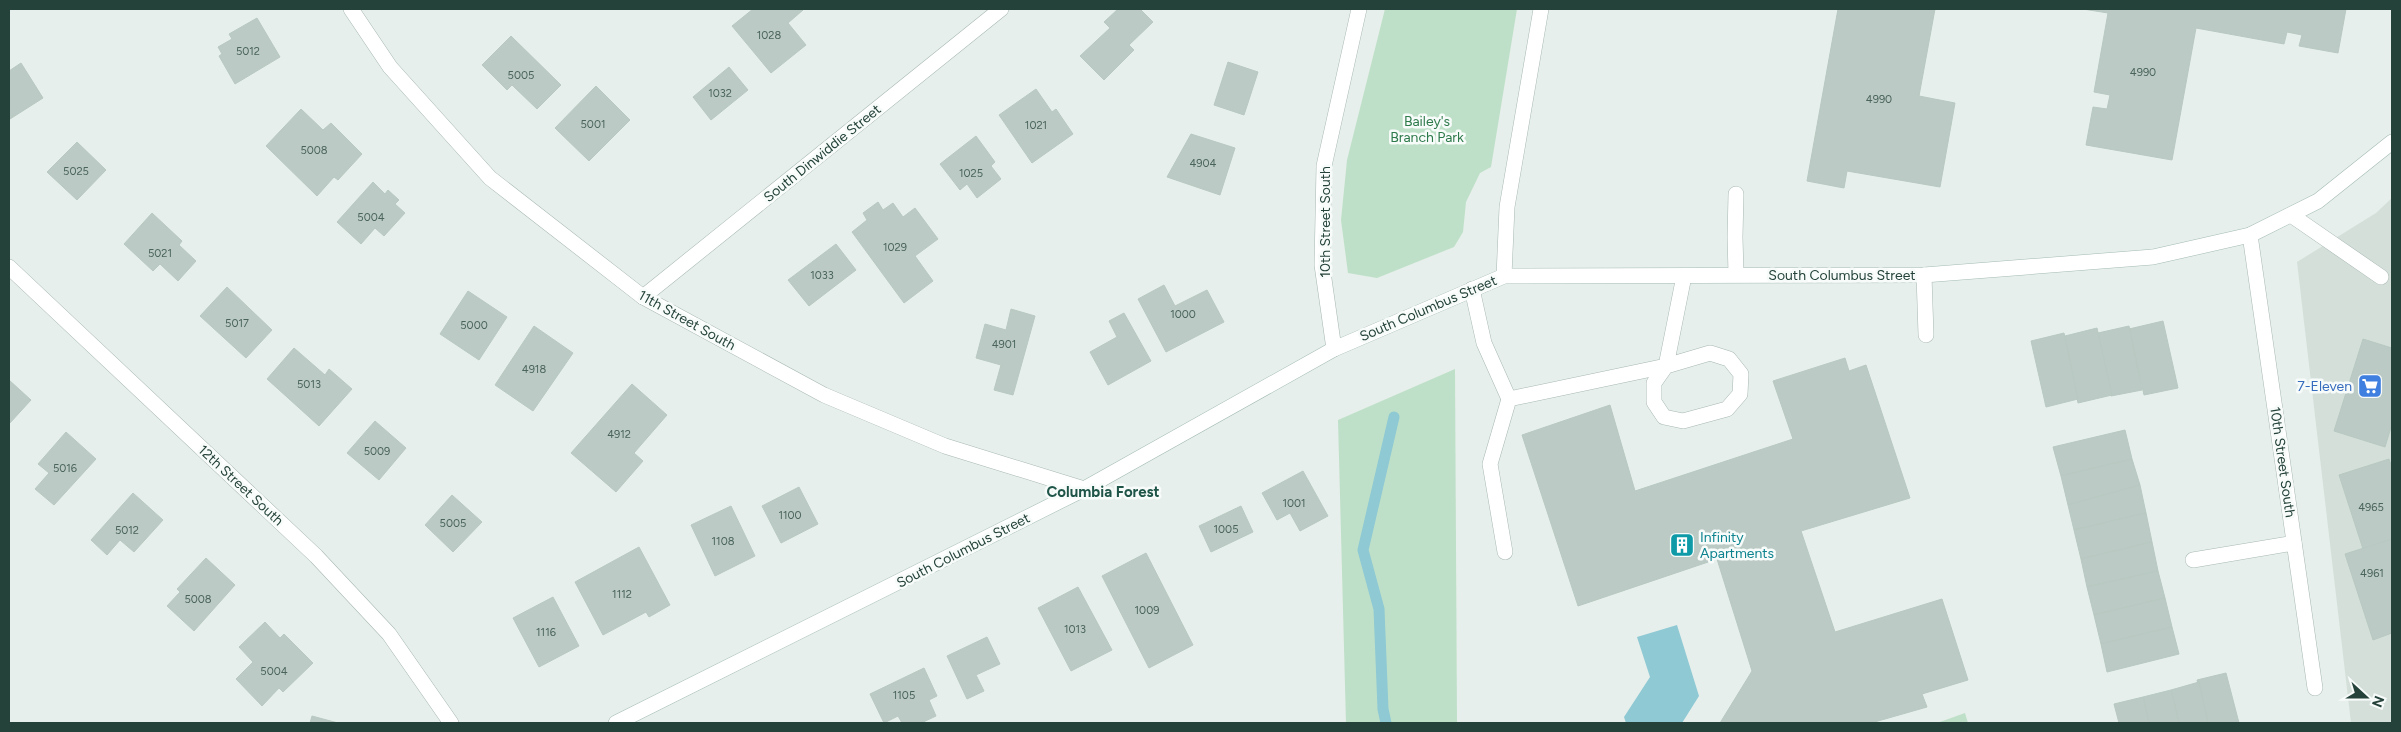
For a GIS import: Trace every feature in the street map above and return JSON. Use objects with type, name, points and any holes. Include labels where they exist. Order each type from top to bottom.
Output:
[{"type":"street","name":"11th Street South","points":[[351,9],[390,67],[490,178],[643,297],[824,395],[945,446],[1084,489]]},
{"type":"street","name":"South Dinwiddie Street","points":[[643,297],[1001,9]]},
{"type":"street","name":"10th Street South","points":[[1334,349],[1322,265],[1324,166],[1359,9]]},
{"type":"street","points":[[1504,276],[1507,207],[1541,9]]},
{"type":"street","name":"South Columbus Street","points":[[616,723],[1084,489],[1334,349],[1504,276],[1924,275],[2153,257],[2250,236],[2318,200],[2392,142]]},
{"type":"street","points":[[1736,194],[1736,274]]},
{"type":"street","points":[[2291,215],[2381,277]]},
{"type":"street","name":"10th Street South","points":[[2250,236],[2315,688]]},
{"type":"street","name":"12th Street South","points":[[9,267],[316,556],[389,634],[451,723]]},
{"type":"street","points":[[1924,275],[1926,335]]},
{"type":"street","points":[[1509,399],[1666,366],[1710,353],[1729,359],[1741,374],[1740,394],[1727,409],[1683,421],[1664,417],[1654,402],[1654,383],[1666,366],[1684,276]]},
{"type":"street","points":[[1472,289],[1484,342],[1509,399],[1490,464],[1505,552]]},
{"type":"street","points":[[2193,560],[2294,543]]},
{"type":"shaded area","points":[[2392,198],[2392,723],[2351,723],[2297,262],[2376,213]]},
{"type":"green space","name":"Bailey's Branch Park","points":[[1385,9],[1517,9],[1491,167],[1480,173],[1466,202],[1463,232],[1454,247],[1377,278],[1348,273],[1341,220],[1347,160]]},
{"type":"green space","points":[[1455,369],[1457,723],[1346,723],[1338,420]]},
{"type":"green space","points":[[1965,713],[1968,723],[1937,723]]},
{"type":"water","points":[[1677,625],[1699,696],[1682,723],[1626,723],[1624,717],[1650,677],[1637,637]]},
{"type":"building","points":[[753,9],[803,10],[788,23],[806,45],[771,73],[732,26]]},
{"type":"building","points":[[1118,9],[1140,9],[1153,22],[1129,45],[1134,50],[1104,80],[1080,56],[1110,28],[1104,22]]},
{"type":"building","points":[[1838,9],[1935,9],[1919,96],[1955,103],[1940,187],[1847,171],[1844,188],[1807,181]]},
{"type":"building","points":[[2083,9],[2346,9],[2338,53],[2299,46],[2302,35],[2287,32],[2284,44],[2196,28],[2172,160],[2086,145],[2093,107],[2107,109],[2110,95],[2094,92],[2108,13]]},
{"type":"building","points":[[257,18],[280,57],[235,84],[219,56],[222,54],[218,47],[232,39],[229,34]]},
{"type":"building","points":[[511,36],[561,85],[537,109],[512,85],[507,90],[482,65]]},
{"type":"building","points":[[1228,62],[1258,72],[1244,115],[1214,105]]},
{"type":"building","points":[[21,63],[43,98],[10,119],[9,71]]},
{"type":"building","points":[[729,67],[748,90],[711,120],[693,97]]},
{"type":"building","points":[[596,86],[630,120],[589,161],[555,128]]},
{"type":"building","points":[[1036,89],[1052,112],[1056,109],[1073,134],[1032,163],[999,115]]},
{"type":"building","points":[[301,109],[323,130],[331,123],[362,154],[338,180],[334,177],[317,196],[266,146]]},
{"type":"building","points":[[1191,134],[1235,148],[1220,195],[1167,177]]},
{"type":"building","points":[[976,136],[995,162],[991,166],[1001,179],[977,198],[967,184],[960,190],[940,164]]},
{"type":"building","points":[[77,142],[106,170],[77,200],[47,172]]},
{"type":"building","points":[[373,182],[385,194],[388,190],[399,200],[395,204],[405,213],[384,236],[375,228],[361,244],[337,222]]},
{"type":"building","points":[[878,202],[883,210],[893,203],[903,217],[915,208],[938,239],[915,256],[933,281],[904,303],[852,232],[867,220],[863,213]]},
{"type":"building","points":[[152,213],[182,241],[179,245],[196,261],[178,281],[160,264],[153,271],[124,244]]},
{"type":"building","points":[[836,244],[856,270],[809,306],[788,280]]},
{"type":"building","points":[[1164,285],[1175,306],[1207,290],[1224,322],[1166,352],[1138,299]]},
{"type":"building","points":[[227,287],[272,330],[246,358],[200,316]]},
{"type":"building","points":[[468,291],[507,317],[479,360],[440,334]]},
{"type":"building","points":[[1011,309],[1035,316],[1013,395],[994,390],[1001,365],[976,358],[985,324],[1006,330]]},
{"type":"building","points":[[1124,313],[1151,361],[1108,385],[1090,352],[1117,337],[1109,321]]},
{"type":"building","points":[[2163,321],[2178,388],[2144,395],[2129,329]]},
{"type":"building","points":[[534,326],[573,353],[533,411],[495,385]]},
{"type":"building","points":[[2129,326],[2142,390],[2111,396],[2098,333]]},
{"type":"building","points":[[2097,328],[2112,395],[2078,403],[2065,336]]},
{"type":"building","points":[[2064,333],[2078,399],[2046,407],[2031,341]]},
{"type":"building","name":"7-Eleven","points":[[2363,339],[2392,348],[2392,424],[2385,447],[2334,431]]},
{"type":"building","points":[[294,348],[325,375],[329,369],[352,389],[319,426],[267,379]]},
{"type":"building","name":"Infinity Apartments","points":[[1845,358],[1849,371],[1866,365],[1910,498],[1801,531],[1835,632],[1942,599],[1968,680],[1922,694],[1927,707],[1871,723],[1720,723],[1752,671],[1717,559],[1578,606],[1522,435],[1610,405],[1635,491],[1793,439],[1773,381]]},
{"type":"building","points":[[9,380],[31,400],[9,424]]},
{"type":"building","points":[[632,384],[667,415],[634,453],[643,461],[616,492],[571,453]]},
{"type":"building","points":[[375,421],[406,448],[379,480],[347,453]]},
{"type":"building","points":[[2125,430],[2132,459],[2061,476],[2053,447]]},
{"type":"building","points":[[66,432],[96,459],[54,505],[35,489],[49,473],[38,464]]},
{"type":"building","points":[[2132,459],[2140,485],[2068,505],[2061,476]]},
{"type":"building","points":[[2389,459],[2392,468],[2392,539],[2363,549],[2339,475]]},
{"type":"building","points":[[1303,471],[1328,516],[1300,531],[1290,513],[1277,520],[1262,493]]},
{"type":"building","points":[[2140,485],[2146,513],[2074,530],[2068,505]]},
{"type":"building","points":[[799,487],[818,524],[781,543],[762,506]]},
{"type":"building","points":[[133,493],[163,520],[134,552],[120,540],[107,555],[91,540]]},
{"type":"building","points":[[452,495],[482,522],[453,552],[425,525]]},
{"type":"building","points":[[731,506],[755,556],[715,576],[691,525]]},
{"type":"building","points":[[1241,506],[1253,532],[1211,552],[1199,526]]},
{"type":"building","points":[[2146,513],[2152,542],[2081,559],[2074,530]]},
{"type":"building","points":[[2392,539],[2392,633],[2373,640],[2345,554]]},
{"type":"building","points":[[2152,542],[2158,571],[2087,587],[2081,559]]},
{"type":"building","points":[[639,547],[670,605],[649,617],[646,612],[603,635],[575,582]]},
{"type":"building","points":[[1146,553],[1193,645],[1149,668],[1102,576]]},
{"type":"building","points":[[206,558],[235,585],[194,631],[167,606],[180,592],[177,589]]},
{"type":"building","points":[[2158,571],[2165,598],[2094,615],[2087,587]]},
{"type":"building","points":[[1078,587],[1112,650],[1071,671],[1038,608]]},
{"type":"building","points":[[553,597],[579,646],[539,667],[513,618]]},
{"type":"building","points":[[2165,598],[2172,627],[2101,644],[2094,615]]},
{"type":"building","points":[[265,622],[280,638],[284,634],[313,663],[283,692],[279,688],[262,706],[236,679],[253,662],[239,647]]},
{"type":"building","points":[[2172,627],[2179,654],[2107,672],[2101,644]]},
{"type":"building","points":[[987,637],[1000,664],[976,675],[984,691],[967,699],[947,656]]},
{"type":"building","points":[[924,668],[937,696],[929,700],[936,716],[921,723],[902,723],[898,716],[884,723],[870,694]]},
{"type":"building","points":[[2226,673],[2239,723],[2208,723],[2197,680]]},
{"type":"building","points":[[2199,682],[2208,723],[2179,723],[2171,690]]},
{"type":"building","points":[[2171,690],[2179,723],[2149,723],[2143,697]]},
{"type":"building","points":[[2143,697],[2149,723],[2119,723],[2114,704]]},
{"type":"building","points":[[312,716],[338,723],[310,723]]},
{"type":"waterway","points":[[1386,723],[1383,709],[1379,609],[1363,550],[1394,417]]},
{"type":"place","name":"7-Eleven","points":[[2370,386]]},
{"type":"place","name":"Infinity Apartments","points":[[1682,545]]},
{"type":"district","name":"Columbia Forest","points":[[1103,492]]}]
